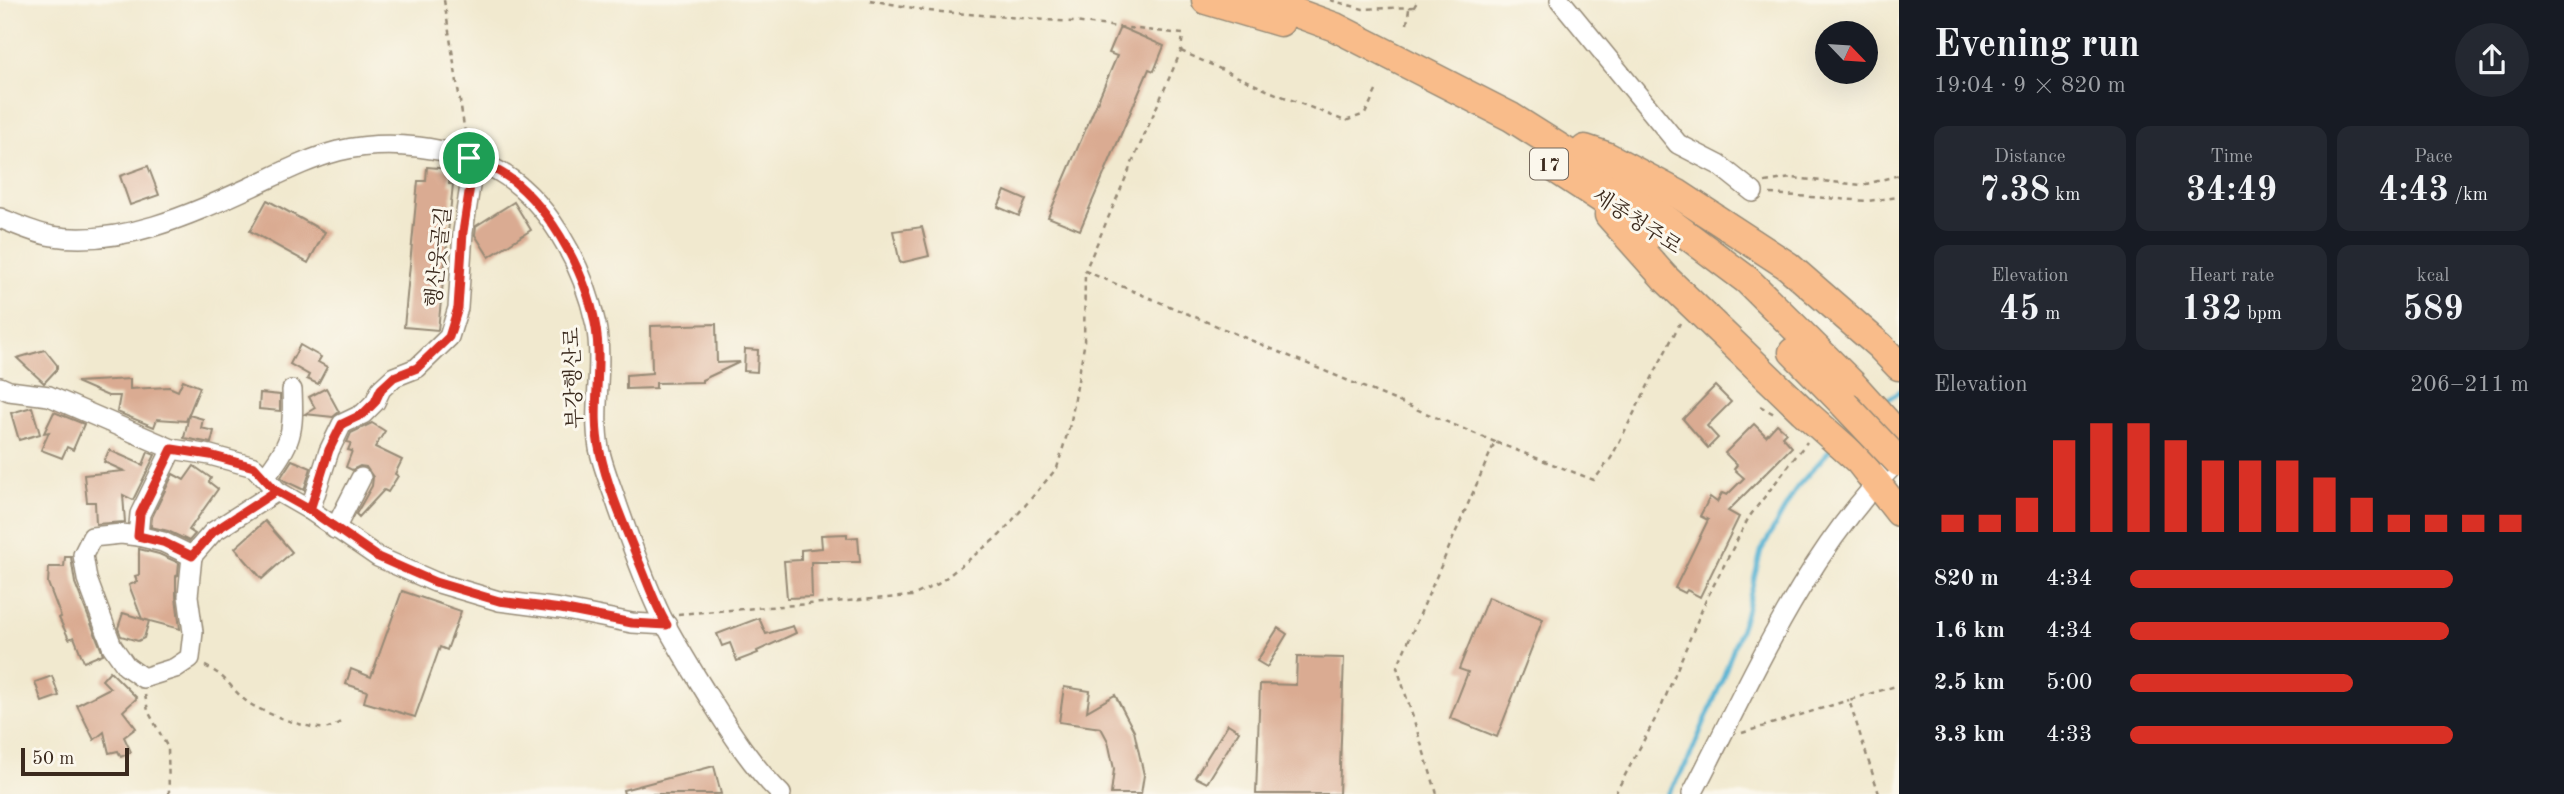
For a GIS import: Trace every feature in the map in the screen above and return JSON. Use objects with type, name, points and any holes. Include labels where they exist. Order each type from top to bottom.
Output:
[{"type":"highway","name":"세종청주로","points":[[1206,0],[1305,30],[1468,111],[1708,268],[1848,393]]},
{"type":"highway","name":"세종청주로","points":[[1261,0],[1335,27],[1498,111],[1628,191],[1747,280],[1848,393]]},
{"type":"highway","points":[[1536,133],[1606,156],[1678,194],[1788,266],[1880,346],[1899,366]]},
{"type":"highway","points":[[1584,187],[1792,414],[1868,471],[1899,512]]},
{"type":"highway","name":"17","points":[[1848,393],[1899,436]]},
{"type":"highway","name":"17","points":[[1848,393],[1899,461]]},
{"type":"street","points":[[1560,0],[1678,144],[1720,165],[1749,189]]},
{"type":"street","name":"부강행산로","points":[[0,218],[51,236],[105,237],[136,231],[177,217],[309,160],[372,146],[441,150],[469,158],[498,171],[514,182],[531,198],[559,233],[575,266],[596,327],[596,426],[600,453],[626,531],[664,620],[741,748],[781,794]]},
{"type":"street","name":"행산웃골길","points":[[310,510],[329,450],[342,424],[363,414],[375,402],[381,389],[394,377],[417,368],[449,337],[458,308],[463,232],[470,186],[469,158]]},
{"type":"street","points":[[0,387],[9,391],[49,396],[172,449],[210,455],[254,467],[271,484],[335,529],[389,562],[435,582],[499,601],[561,609],[632,623],[664,620]]},
{"type":"street","points":[[192,556],[163,542],[121,534],[92,537],[83,555],[87,579],[112,646],[126,666],[143,678],[176,668],[190,658],[193,632],[188,596],[192,556],[213,532],[271,484],[293,424],[292,390]]},
{"type":"street","points":[[138,536],[140,514],[172,449]]},
{"type":"street","points":[[1692,794],[1787,611],[1843,523],[1868,471],[1899,461]]},
{"type":"street","points":[[335,529],[361,478]]},
{"type":"path","points":[[444,0],[469,158]]},
{"type":"path","points":[[664,620],[912,596],[938,584],[1000,535],[1057,468],[1071,421],[1084,346],[1085,271],[1181,51],[1183,34],[929,10],[870,0]]},
{"type":"path","points":[[1330,0],[1363,9],[1414,7]]},
{"type":"path","points":[[1407,24],[1409,9],[1414,7],[1418,0]]},
{"type":"path","points":[[1181,51],[1269,91],[1345,121],[1365,114],[1377,89]]},
{"type":"path","points":[[1749,189],[1791,178],[1863,185],[1899,175]]},
{"type":"path","points":[[1749,189],[1867,201],[1899,197]]},
{"type":"path","points":[[1085,271],[1495,442],[1594,480],[1611,458],[1684,315]]},
{"type":"path","points":[[1760,406],[1792,414]]},
{"type":"path","points":[[1615,794],[1660,710],[1706,600],[1749,517],[1810,438]]},
{"type":"path","points":[[1437,794],[1396,667],[1495,442]]},
{"type":"path","points":[[190,658],[226,678],[244,699],[259,710],[326,728],[343,721]]},
{"type":"path","points":[[143,678],[148,711],[168,748],[169,794]]},
{"type":"path","points":[[1720,740],[1899,685]]},
{"type":"path","points":[[1849,700],[1879,794]]},
{"type":"building","points":[[1120,27],[1164,46],[1154,71],[1149,69],[1080,230],[1048,217],[1117,56],[1109,53]]},
{"type":"building","points":[[148,166],[159,195],[130,205],[120,176]]},
{"type":"building","points":[[427,167],[450,169],[449,184],[453,184],[438,330],[404,327],[418,181],[426,181]]},
{"type":"building","points":[[1005,191],[1026,200],[1019,216],[998,207]]},
{"type":"building","points":[[267,200],[325,232],[308,263],[250,231]]},
{"type":"building","points":[[514,202],[531,230],[489,257],[475,235],[476,226]]},
{"type":"building","points":[[922,227],[929,256],[900,263],[893,231]]},
{"type":"building","points":[[716,324],[717,363],[740,362],[702,382],[656,383],[656,388],[626,389],[626,375],[652,373],[651,326]]},
{"type":"building","points":[[300,345],[321,357],[318,362],[327,367],[318,384],[307,379],[309,375],[290,364]]},
{"type":"building","points":[[745,349],[758,350],[757,372],[744,371]]},
{"type":"building","points":[[45,350],[57,365],[57,369],[44,383],[17,358]]},
{"type":"building","points":[[130,379],[130,389],[169,387],[178,391],[183,380],[200,387],[186,421],[157,419],[154,427],[117,412],[120,396],[108,396],[76,382]]},
{"type":"building","points":[[1715,386],[1731,402],[1707,426],[1718,438],[1708,448],[1683,419]]},
{"type":"building","points":[[326,388],[339,412],[333,417],[305,414],[315,408],[309,397]]},
{"type":"building","points":[[260,393],[280,395],[280,411],[259,409]]},
{"type":"building","points":[[32,407],[40,434],[19,440],[11,413]]},
{"type":"building","points":[[54,412],[84,424],[73,450],[67,447],[62,458],[41,450],[49,432],[44,433]]},
{"type":"building","points":[[189,415],[203,419],[201,428],[214,431],[211,443],[184,438]]},
{"type":"building","points":[[372,423],[385,431],[375,447],[402,460],[395,474],[398,476],[388,492],[384,490],[359,517],[356,514],[372,486],[373,477],[366,467],[360,466],[352,470],[346,467],[352,451],[348,450],[351,443],[347,442],[351,433]]},
{"type":"building","points":[[1754,424],[1766,436],[1777,424],[1786,432],[1782,436],[1792,447],[1728,511],[1739,517],[1700,597],[1687,590],[1685,593],[1675,588],[1708,520],[1700,516],[1710,497],[1717,502],[1722,493],[1727,495],[1744,478],[1734,469],[1737,465],[1725,453]]},
{"type":"building","points":[[109,450],[143,465],[148,452],[155,455],[133,500],[123,495],[125,522],[96,524],[95,502],[87,502],[84,475],[124,471],[104,462]]},
{"type":"building","points":[[292,460],[311,468],[304,490],[281,477]]},
{"type":"building","points":[[194,466],[211,478],[209,482],[218,489],[189,530],[195,534],[189,541],[168,531],[151,527],[152,517],[173,474],[184,480]]},
{"type":"building","points":[[265,521],[292,552],[262,579],[235,548]]},
{"type":"building","points":[[847,534],[847,538],[858,537],[860,562],[811,562],[812,597],[787,598],[784,561],[801,560],[801,550],[822,548],[821,535]]},
{"type":"building","points":[[139,549],[179,563],[176,597],[180,629],[142,619],[129,585],[137,582],[135,576],[139,575]]},
{"type":"building","points":[[65,557],[71,557],[75,583],[103,654],[84,662],[74,637],[69,639],[59,618],[61,617],[48,583],[49,567],[64,567]]},
{"type":"building","points":[[402,591],[461,611],[447,650],[440,647],[415,717],[364,702],[367,691],[346,684],[351,669],[371,677]]},
{"type":"building","points":[[1488,597],[1543,619],[1497,737],[1450,718],[1468,672],[1459,669]]},
{"type":"building","points":[[123,613],[149,621],[144,638],[138,641],[121,636],[118,628]]},
{"type":"building","points":[[759,618],[766,634],[793,626],[796,633],[737,661],[730,643],[722,646],[717,634]]},
{"type":"building","points":[[1278,628],[1287,634],[1267,667],[1257,661]]},
{"type":"building","points":[[1297,657],[1344,658],[1339,794],[1256,794],[1260,684],[1296,685]]},
{"type":"building","points":[[110,671],[137,698],[123,711],[136,728],[124,737],[131,752],[121,757],[118,751],[109,753],[104,732],[94,740],[77,705],[110,688],[102,680]]},
{"type":"building","points":[[52,676],[59,696],[42,702],[35,682]]},
{"type":"building","points":[[1064,687],[1090,691],[1087,711],[1115,695],[1134,731],[1144,775],[1141,794],[1111,794],[1114,769],[1108,741],[1101,728],[1059,722]]},
{"type":"building","points":[[1228,724],[1239,731],[1207,783],[1195,777]]},
{"type":"building","points":[[714,766],[721,794],[624,794],[623,790]]},
{"type":"waterway","points":[[1883,403],[1899,391]]},
{"type":"waterway","points":[[1668,794],[1688,761],[1721,683],[1745,616],[1761,551],[1797,487],[1832,448]]},
{"type":"route","points":[[469,158],[470,186],[463,232],[458,308],[449,337],[417,368],[394,377],[381,389],[375,402],[363,414],[342,424],[329,450],[310,510],[276,491],[213,532],[192,556],[163,542],[138,536],[140,514],[172,449],[210,455],[254,467],[276,491],[310,510],[378,557],[435,582],[499,601],[561,609],[632,623],[667,625],[626,531],[600,453],[596,426],[596,327],[575,266],[559,233],[538,206],[514,182],[490,166],[469,158]]}]
